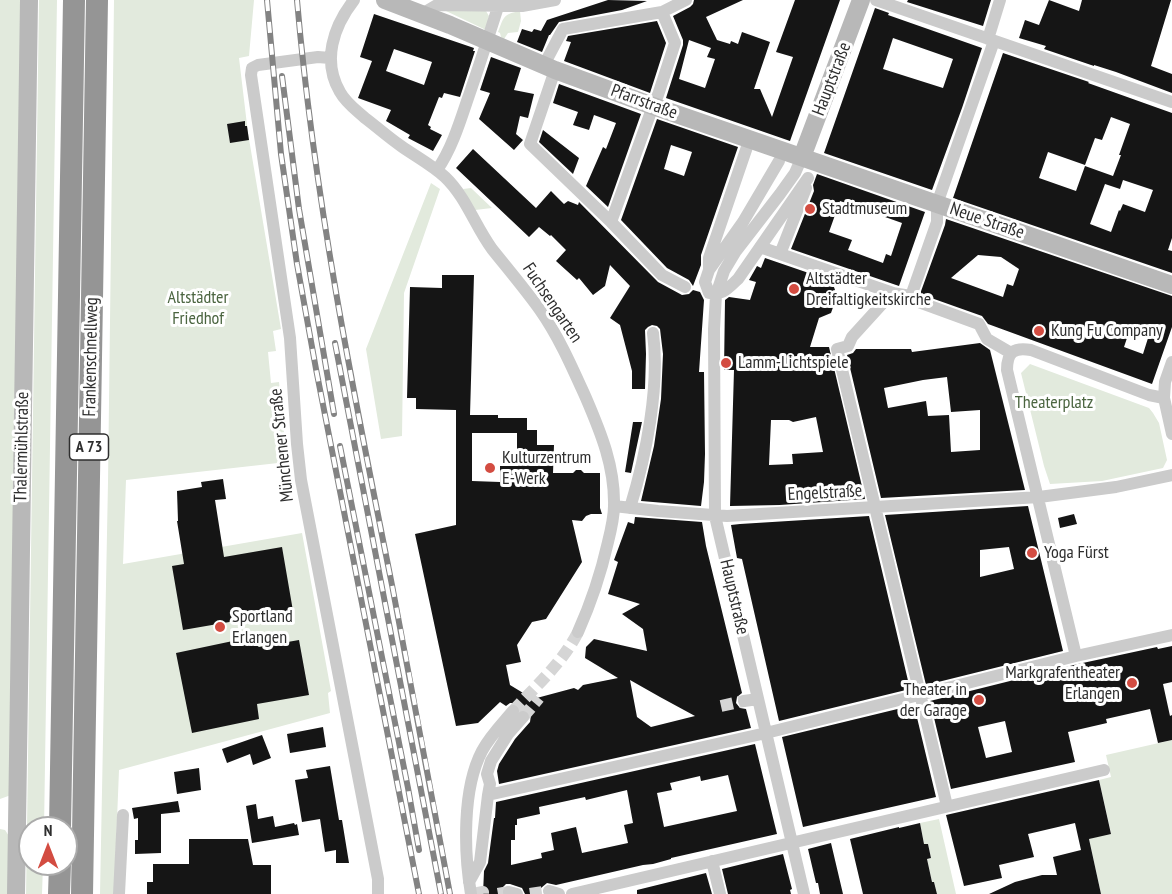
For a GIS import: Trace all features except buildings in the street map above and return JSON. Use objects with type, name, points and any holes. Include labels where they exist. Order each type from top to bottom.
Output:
[{"type":"highway","name":"Frankenschnellweg","points":[[60,816],[74,0]]},
{"type":"highway","name":"Frankenschnellweg","points":[[82,894],[97,0]]},
{"type":"highway","points":[[59,894],[60,876]]},
{"type":"street","name":"Thalermühlstraße","points":[[16,894],[29,0]]},
{"type":"street","name":"Fuchsengarten","points":[[354,0],[344,12],[331,45],[330,58],[336,85],[351,106],[398,144],[437,170],[456,190],[490,246],[539,308],[559,341],[605,444],[613,477],[613,520],[603,563],[578,632]]},
{"type":"street","name":"Pfarrstraße","points":[[385,0],[550,67],[746,142],[808,172]]},
{"type":"street","points":[[422,14],[437,5],[522,6],[555,0]]},
{"type":"street","points":[[685,286],[662,274],[530,144],[550,67],[563,29],[662,12],[686,0]]},
{"type":"street","name":"Hauptstraße","points":[[808,172],[861,0]]},
{"type":"street","points":[[876,0],[1172,102]]},
{"type":"street","points":[[892,293],[911,296],[937,222],[937,204],[991,40],[1000,0]]},
{"type":"street","points":[[437,170],[446,158],[463,114],[498,7]]},
{"type":"street","points":[[611,222],[675,43],[662,12]]},
{"type":"street","name":"Münchener Straße","points":[[330,58],[318,57],[258,65],[252,68],[251,75],[290,338],[301,480],[374,856],[378,894]]},
{"type":"street","points":[[709,270],[709,258],[746,142],[778,164],[743,222],[709,270],[705,282],[709,293],[716,295],[724,292],[738,279],[808,172]]},
{"type":"street","points":[[780,254],[808,172]]},
{"type":"street","points":[[716,295],[729,262],[795,173],[808,172]]},
{"type":"street","name":"Neue Straße","points":[[808,172],[937,204],[1172,285]]},
{"type":"street","points":[[760,247],[979,324],[987,339],[1011,353]]},
{"type":"street","points":[[892,293],[852,337],[848,346],[837,349],[947,806]]},
{"type":"street","name":"Hauptstraße","points":[[716,295],[714,329],[715,516],[804,894]]},
{"type":"street","points":[[630,508],[642,470],[652,406],[656,353],[653,333]]},
{"type":"street","points":[[1076,656],[1007,370],[1007,360],[1011,353],[1019,349],[1031,350],[1149,395],[1164,398]]},
{"type":"street","points":[[1172,362],[1165,382],[1164,398],[1172,434]]},
{"type":"street","points":[[1039,498],[1116,488],[1172,475]]},
{"type":"street","name":"Engelstraße","points":[[614,506],[727,516],[1039,498]]},
{"type":"street","points":[[488,795],[766,733],[1076,656],[1172,635]]},
{"type":"street","points":[[744,701],[758,699]]},
{"type":"street","points":[[518,714],[490,761],[487,774],[490,783],[480,862],[470,888],[466,844],[467,809],[471,782],[482,751],[492,734],[518,714]]},
{"type":"street","points":[[572,894],[1104,770]]},
{"type":"street","points":[[119,894],[123,815]]},
{"type":"street","points":[[712,861],[720,894]]},
{"type":"green space","points":[[0,0],[23,0],[11,795],[0,799]]},
{"type":"green space","points":[[39,0],[57,0],[44,816],[27,816]]},
{"type":"green space","name":"Altstädter Friedhof","points":[[114,0],[254,0],[249,56],[239,58],[248,133],[281,329],[273,331],[276,351],[268,352],[271,383],[279,382],[287,462],[126,480],[123,564],[302,533],[331,691],[328,693],[330,713],[119,770],[114,894],[100,894],[108,482]]},
{"type":"green space","points":[[446,11],[486,11],[489,16],[486,30]]},
{"type":"green space","points":[[520,11],[521,21],[518,32],[508,33],[504,39],[498,32],[503,20],[510,13]]},
{"type":"green space","points":[[431,183],[440,189],[404,293],[402,436],[381,439],[366,349]]},
{"type":"green space","points":[[471,188],[492,208],[475,210],[463,189]]},
{"type":"green space","name":"Theaterplatz","points":[[1030,364],[1149,408],[1159,423],[1167,460],[1163,468],[1102,481],[1050,484],[1021,373]]},
{"type":"green space","points":[[1172,740],[1172,894],[1101,894],[1089,839],[1111,833],[1099,780],[1111,777],[1106,755]]},
{"type":"green space","points":[[939,819],[956,894],[937,894],[934,882],[932,882],[927,859],[931,858],[928,844],[924,844],[920,823]]},
{"type":"green space","points":[[0,829],[5,830],[11,839],[10,894],[0,894]]},
{"type":"green space","points":[[26,876],[43,876],[42,894],[26,894]]},
{"type":"tunnel","points":[[513,711],[557,664],[578,632]]},
{"type":"tunnel","points":[[523,717],[539,698]]},
{"type":"tunnel","points":[[721,706],[744,701]]},
{"type":"tunnel","points":[[530,894],[549,891]]},
{"type":"tunnel","points":[[473,894],[483,892],[483,894]]},
{"type":"tunnel","points":[[498,894],[509,892]]},
{"type":"railway","points":[[267,0],[281,154],[297,264],[419,894]]},
{"type":"railway","points":[[297,0],[304,74],[336,294],[450,894]]},
{"type":"railway","points":[[282,76],[299,209],[334,414]]},
{"type":"railway","points":[[335,343],[441,894]]},
{"type":"railway","points":[[340,446],[419,850]]},
{"type":"place","name":"Stadtmuseum","points":[[810,209]]},
{"type":"place","name":"Altstädter Dreifaltigkeitskirche","points":[[794,289]]},
{"type":"place","name":"Kung Fu Company","points":[[1039,331]]},
{"type":"place","name":"Lamm-Lichtspiele","points":[[726,363]]},
{"type":"place","name":"Kulturzentrum E-Werk","points":[[490,468]]},
{"type":"place","name":"Yoga Fürst","points":[[1032,553]]},
{"type":"place","name":"Sportland Erlangen","points":[[220,627]]},
{"type":"place","name":"Markgrafentheater Erlangen","points":[[1132,683]]},
{"type":"place","name":"Theater in der Garage","points":[[979,700]]}]
